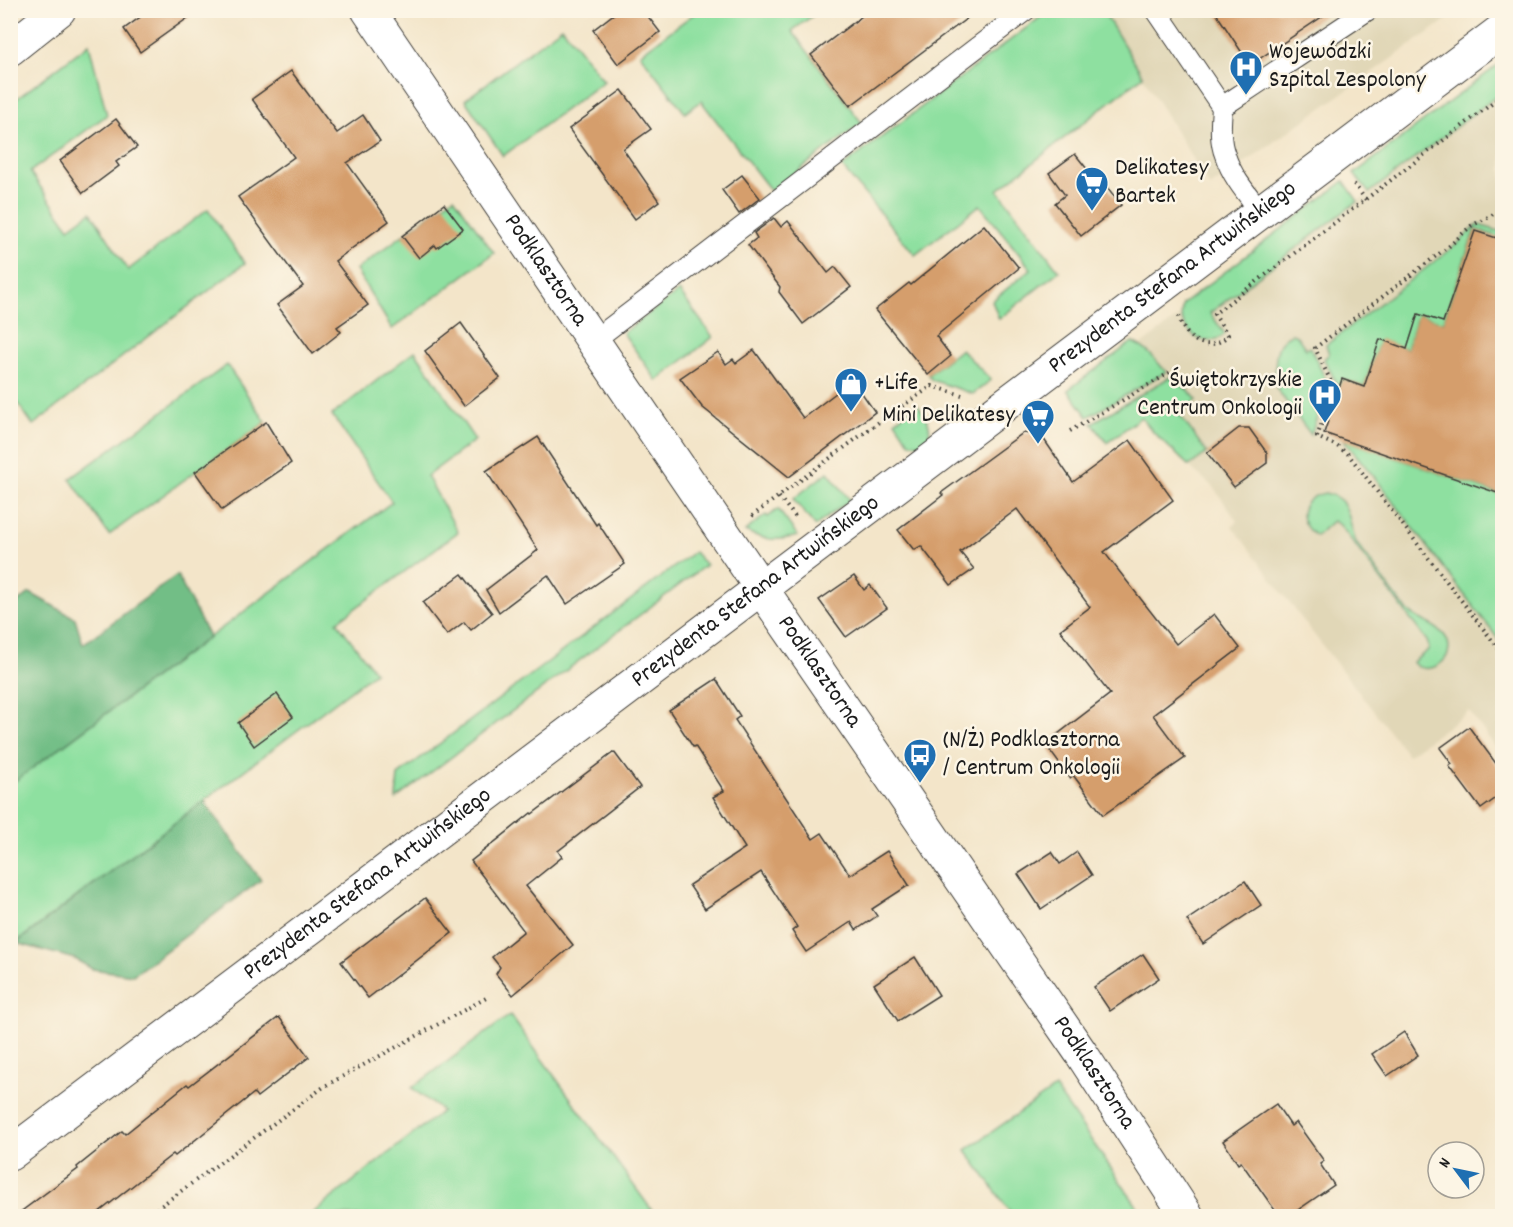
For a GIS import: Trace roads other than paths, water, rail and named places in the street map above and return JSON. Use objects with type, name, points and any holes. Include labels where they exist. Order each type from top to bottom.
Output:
[{"type":"street","points":[[10,49],[59,10]]},
{"type":"street","name":"Podklasztorna","points":[[368,10],[760,588],[1081,1053],[1187,1216]]},
{"type":"street","name":"Prezydenta Stefana Artwińskiego","points":[[10,1154],[1503,30]]},
{"type":"lane","points":[[593,341],[1026,10]]},
{"type":"lane","points":[[1156,10],[1222,107],[1221,133],[1224,154],[1237,182],[1261,212]]},
{"type":"lane","points":[[1222,107],[1368,10]]},
{"type":"place","name":"Wojewódzki Szpital Zespolony","points":[[1246,96]]},
{"type":"place","name":"Delikatesy Bartek","points":[[1092,212]]},
{"type":"place","name":"+Life","points":[[851,413]]},
{"type":"place","name":"Świętokrzyskie Centrum Onkologii","points":[[1325,424]]},
{"type":"place","name":"Mini Delikatesy","points":[[1038,445]]},
{"type":"place","name":"(N/Ż) Podklasztorna / Centrum Onkologii","points":[[920,784]]}]
